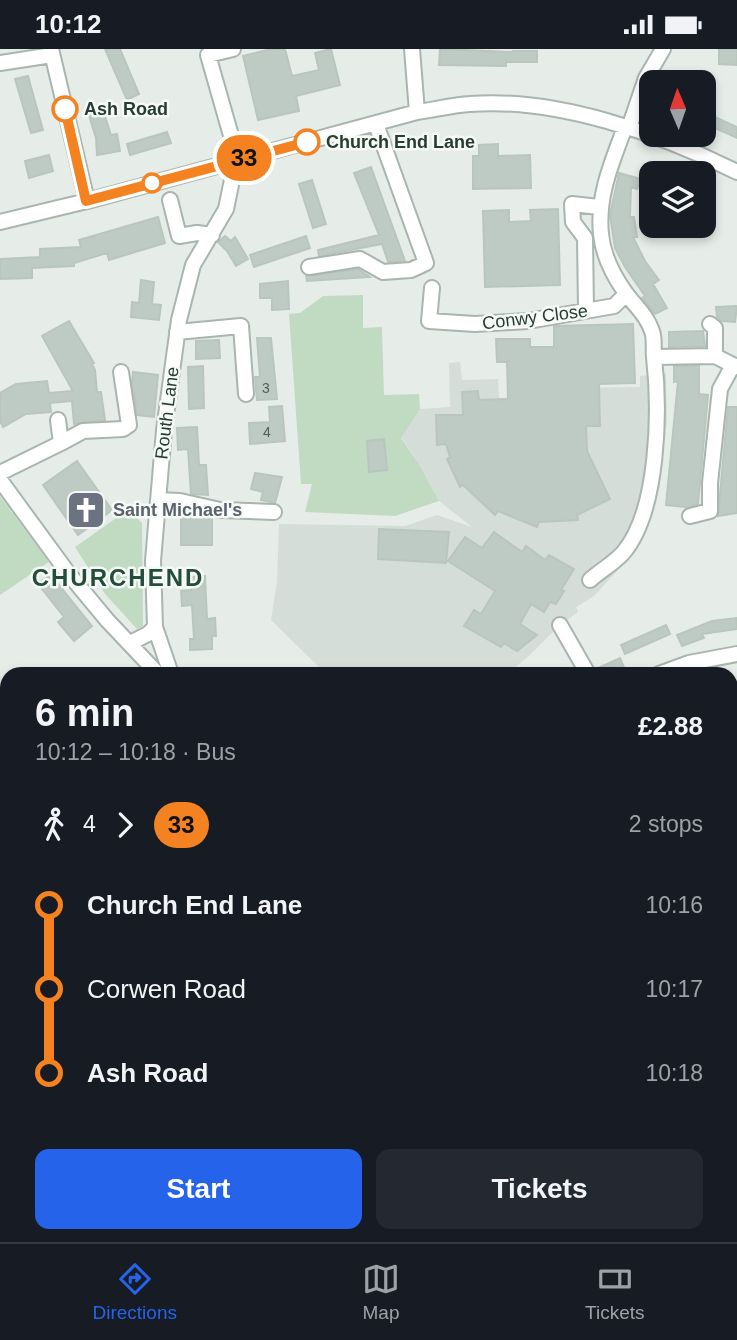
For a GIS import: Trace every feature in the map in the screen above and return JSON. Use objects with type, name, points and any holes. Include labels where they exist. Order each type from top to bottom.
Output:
[{"type":"street","name":"Routh Lane","points":[[169,667],[155,627],[153,561],[163,430],[177,333],[192,265],[226,209],[233,175],[208,55],[233,49]]},
{"type":"street","points":[[411,49],[417,112]]},
{"type":"street","points":[[590,580],[623,553],[639,524],[648,492],[656,439],[658,403],[653,334],[642,310],[626,294],[610,268],[601,237],[599,207],[646,78],[663,49]]},
{"type":"street","points":[[0,63],[52,52],[86,201]]},
{"type":"street","points":[[0,222],[417,112],[470,104],[535,105],[594,117],[737,173]]},
{"type":"street","points":[[309,267],[360,259],[383,272],[411,270],[426,263],[376,124]]},
{"type":"street","points":[[170,200],[179,236],[197,233],[212,235]]},
{"type":"street","points":[[586,310],[585,238],[573,222],[572,204],[599,207]]},
{"type":"street","name":"Conwy Close","points":[[432,288],[429,321],[475,324],[528,321],[614,306],[626,294]]},
{"type":"street","points":[[710,324],[715,328],[715,356]]},
{"type":"street","points":[[177,333],[242,326],[246,394]]},
{"type":"street","points":[[654,357],[715,356],[735,366],[720,389],[710,483],[710,512],[690,516]]},
{"type":"street","points":[[0,473],[83,431],[123,429],[129,425],[121,372]]},
{"type":"street","points":[[58,420],[61,443]]},
{"type":"street","points":[[0,479],[68,573],[152,667]]},
{"type":"street","points":[[158,500],[180,501],[220,510],[274,512]]},
{"type":"street","points":[[560,625],[585,667]]},
{"type":"street","points":[[130,643],[148,634],[155,627]]},
{"type":"street","points":[[678,667],[737,654]]},
{"type":"shaded area","points":[[460,362],[462,380],[498,379],[499,398],[566,397],[571,388],[640,387],[640,376],[666,373],[667,423],[647,528],[632,555],[593,597],[576,607],[578,612],[560,625],[515,667],[319,667],[271,620],[277,582],[279,524],[405,526],[437,515],[472,527],[439,501],[401,437],[420,409],[450,407],[449,363]]},
{"type":"green space","points":[[363,295],[363,328],[382,327],[384,395],[419,394],[420,409],[401,438],[439,501],[395,516],[305,512],[312,484],[301,484],[289,314],[300,313],[323,296]]},
{"type":"green space","points":[[0,496],[49,562],[0,595]]},
{"type":"green space","points":[[129,509],[142,523],[143,626],[137,629],[105,594],[75,547]]},
{"type":"building","points":[[105,49],[120,49],[139,94],[127,100]]},
{"type":"building","points":[[271,49],[285,49],[292,76],[319,70],[315,53],[331,49],[340,85],[296,96],[299,111],[258,120],[243,56]]},
{"type":"building","points":[[440,49],[537,51],[537,62],[506,62],[506,66],[439,65]]},
{"type":"building","points":[[719,49],[737,49],[737,65],[719,64]]},
{"type":"building","points":[[28,76],[43,130],[31,133],[15,79]]},
{"type":"building","points":[[101,104],[111,135],[117,134],[120,151],[97,155],[96,138],[87,109]]},
{"type":"building","points":[[716,117],[737,127],[737,138],[716,128]]},
{"type":"building","points":[[167,132],[171,143],[130,155],[127,144]]},
{"type":"building","points":[[498,144],[498,156],[530,155],[531,188],[473,189],[473,156],[479,156],[479,145]]},
{"type":"building","points":[[49,155],[53,171],[29,178],[25,161]]},
{"type":"building","points":[[371,167],[405,261],[388,262],[382,244],[319,256],[318,250],[379,235],[354,173]]},
{"type":"building","points":[[619,173],[639,178],[637,189],[631,187],[630,217],[634,217],[637,237],[633,237],[645,261],[659,280],[653,284],[667,308],[655,314],[642,298],[645,296],[615,248],[610,215]]},
{"type":"building","points":[[312,180],[326,224],[313,228],[299,184]]},
{"type":"building","points":[[558,209],[560,285],[485,287],[483,211],[509,210],[509,222],[531,221],[530,210]]},
{"type":"building","points":[[158,217],[165,243],[109,260],[107,253],[74,263],[74,266],[32,268],[32,278],[0,279],[0,259],[40,257],[40,249],[81,247],[79,240]]},
{"type":"building","points":[[225,236],[231,241],[235,237],[248,259],[236,266],[218,242]]},
{"type":"building","points":[[306,236],[310,248],[254,267],[250,255]]},
{"type":"building","points":[[358,269],[370,277],[307,281],[306,276]]},
{"type":"building","points":[[141,280],[154,282],[152,304],[161,305],[159,320],[131,317],[132,302],[139,303]]},
{"type":"building","points":[[288,281],[289,309],[272,310],[272,298],[260,298],[260,284]]},
{"type":"building","points":[[737,306],[735,322],[722,321],[717,317],[716,307]]},
{"type":"building","points":[[69,321],[94,363],[97,392],[101,392],[105,420],[74,424],[72,401],[50,403],[51,412],[26,414],[3,427],[0,421],[0,393],[16,384],[47,381],[49,393],[73,391],[42,336]]},
{"type":"building","points":[[633,324],[635,383],[599,384],[600,426],[586,426],[587,451],[610,499],[577,515],[578,520],[539,522],[537,527],[498,511],[495,515],[463,485],[460,487],[447,459],[450,457],[446,444],[437,445],[436,415],[463,415],[462,392],[478,391],[479,400],[508,399],[507,362],[497,362],[496,339],[530,339],[530,347],[554,347],[554,326]]},
{"type":"building","points":[[703,331],[705,346],[669,347],[669,332]]},
{"type":"building","points":[[257,338],[271,338],[277,399],[257,400],[255,377],[260,377]]},
{"type":"building","points":[[219,340],[220,358],[196,359],[196,341]]},
{"type":"building","points":[[203,366],[204,408],[189,409],[188,367]]},
{"type":"building","points":[[674,366],[699,366],[699,394],[708,395],[698,504],[686,507],[666,505],[678,381],[674,382]]},
{"type":"building","points":[[133,372],[158,375],[154,417],[137,415]]},
{"type":"building","points":[[282,406],[285,441],[250,444],[249,423],[270,422],[269,407]]},
{"type":"building","points":[[728,407],[737,407],[737,513],[718,516]]},
{"type":"building","points":[[197,427],[199,465],[206,465],[208,495],[191,494],[188,449],[178,450],[177,428]]},
{"type":"building","points":[[384,439],[387,470],[369,472],[367,441]]},
{"type":"building","points":[[77,461],[112,510],[78,535],[43,485]]},
{"type":"building","points":[[255,473],[282,477],[275,503],[261,500],[263,492],[251,489]]},
{"type":"building","points":[[181,517],[212,518],[212,545],[181,545]]},
{"type":"building","points":[[379,529],[449,532],[446,563],[378,559]]},
{"type":"building","points":[[494,532],[522,552],[526,546],[545,560],[549,555],[574,569],[556,604],[550,602],[544,612],[531,604],[520,624],[537,635],[517,651],[504,643],[501,647],[464,626],[474,610],[481,614],[495,591],[448,561],[465,537],[482,548]]},
{"type":"building","points":[[50,574],[92,626],[74,641],[58,622],[64,617],[38,584]]},
{"type":"building","points":[[205,576],[207,619],[215,618],[216,636],[212,636],[212,649],[190,650],[190,639],[194,639],[192,605],[182,606],[181,591],[191,590],[191,577]]},
{"type":"building","points":[[736,618],[737,629],[702,634],[704,638],[682,646],[677,635],[712,621]]},
{"type":"building","points":[[666,625],[670,634],[625,654],[621,645]]},
{"type":"building","points":[[620,658],[624,667],[600,667]]},
{"type":"bus line","name":"33","points":[[65,109],[86,201],[307,142]]},
{"type":"place","name":"Ash Road","points":[[65,109]]},
{"type":"place","name":"Church End Lane","points":[[307,142]]},
{"type":"place","name":"Saint Michael's","points":[[86,510]]},
{"type":"district","name":"CHURCHEND","points":[[118,577]]}]
